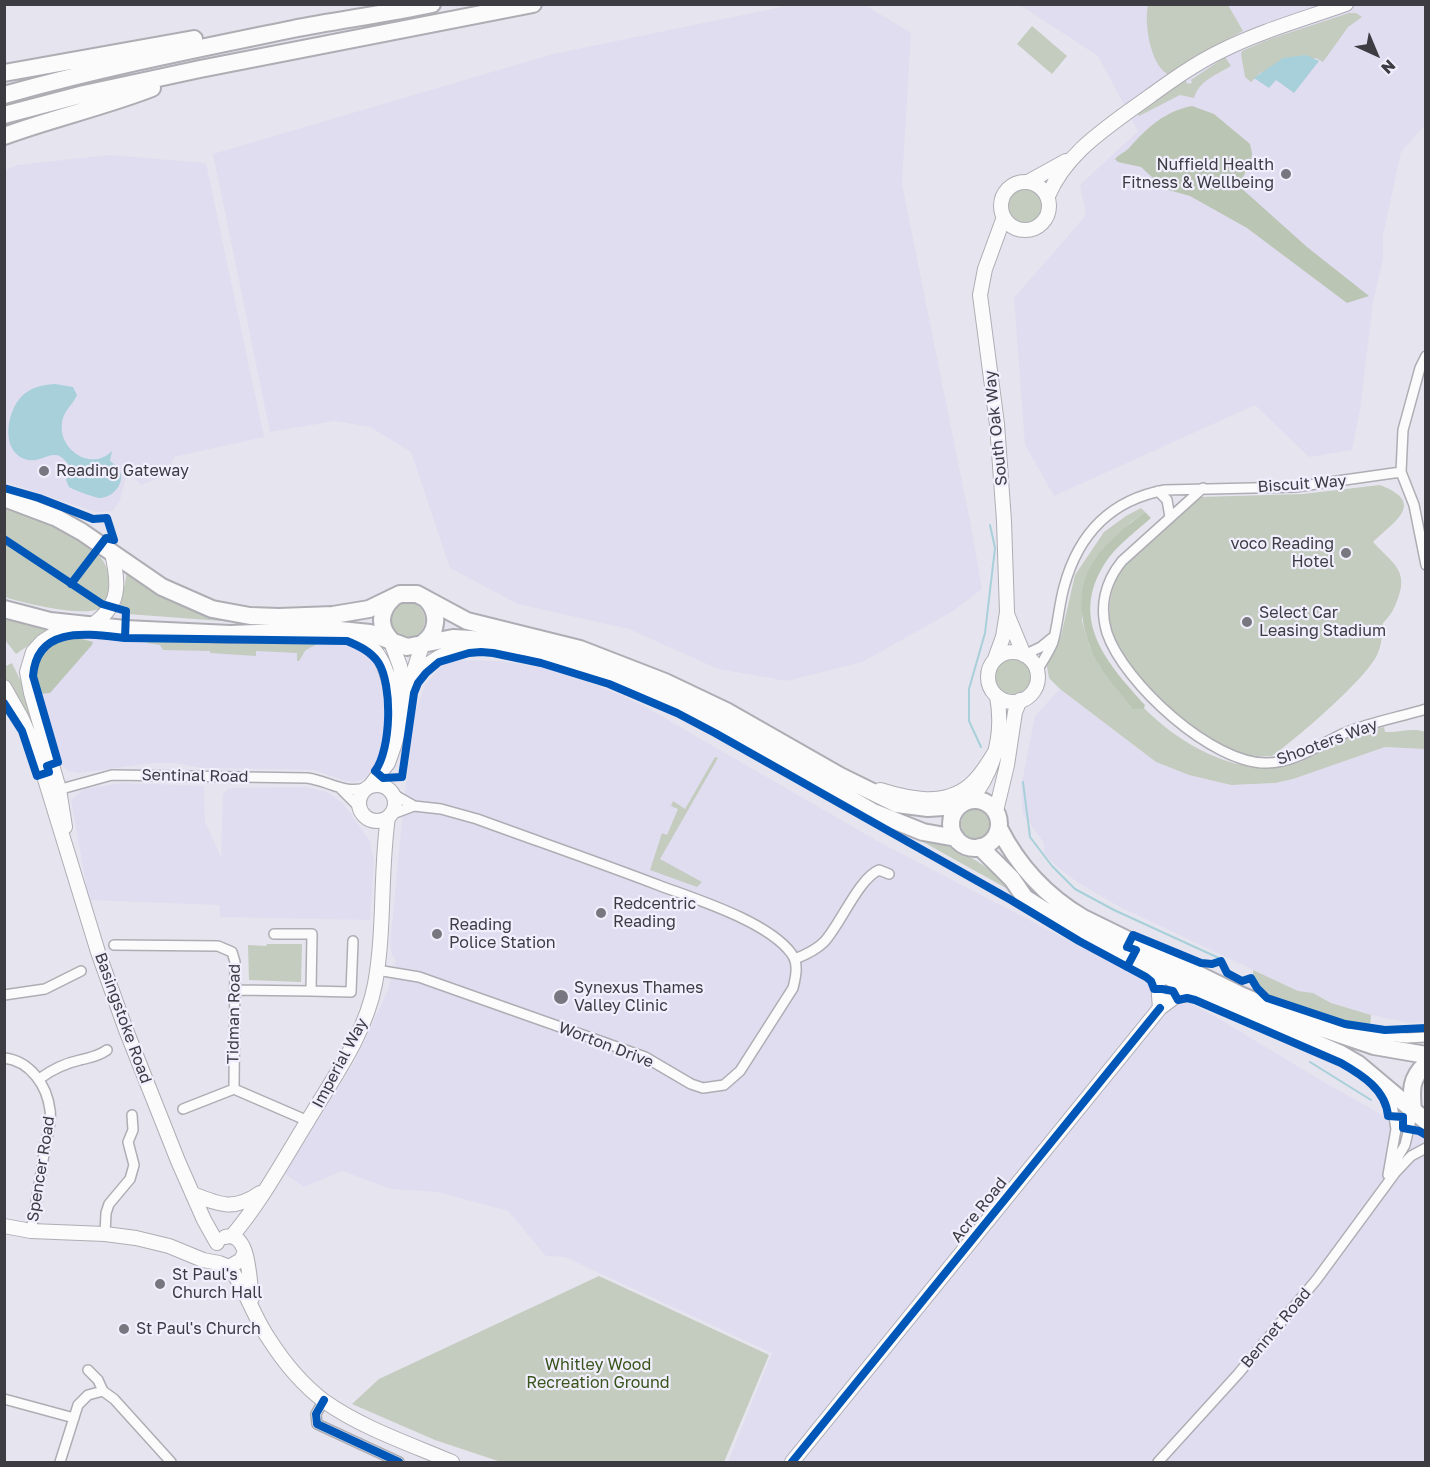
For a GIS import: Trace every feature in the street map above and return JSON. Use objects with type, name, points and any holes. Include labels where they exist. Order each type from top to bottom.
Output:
[{"type":"highway","points":[[4,95],[82,74],[294,29],[432,4]]},
{"type":"highway","points":[[4,115],[84,94],[200,69],[533,4]]},
{"type":"highway","points":[[4,73],[247,30],[294,29]]},
{"type":"highway","points":[[4,136],[128,97],[200,69]]},
{"type":"highway","points":[[4,498],[57,518],[162,587],[212,609],[250,616],[346,614],[369,609],[409,593],[417,594],[467,621],[580,649],[644,673],[726,711],[883,798],[907,806],[928,808],[982,800],[996,811],[999,828],[1024,868],[1041,887],[1069,910],[1238,994],[1374,1046],[1425,1055]]},
{"type":"highway","points":[[390,639],[382,626],[382,615],[393,598]]},
{"type":"highway","points":[[423,643],[430,637],[435,624],[434,610],[426,599]]},
{"type":"highway","points":[[4,609],[44,620],[87,625],[208,633],[340,630],[370,633],[407,647],[453,638],[498,642],[553,654],[638,684],[719,723],[873,813],[923,832],[956,838]]},
{"type":"highway","points":[[965,803],[953,813],[952,831],[956,838],[967,846],[980,847],[990,842],[999,828]]},
{"type":"highway","points":[[980,847],[1012,879],[1025,898],[1072,928],[1199,992],[1339,1053],[1358,1064],[1419,1116]]},
{"type":"highway","points":[[1419,1116],[1411,1085],[1425,1064]]},
{"type":"street","points":[[1023,230],[1012,226],[1004,217],[1001,206],[1007,190],[1017,183],[1028,182],[1071,158],[1146,99],[1203,61],[1265,32],[1346,4]]},
{"type":"street","points":[[1048,196],[1071,158]]},
{"type":"street","points":[[994,246],[1005,238],[1036,227],[1046,218],[1050,208],[1048,196],[1042,188],[1028,182]]},
{"type":"street","name":"South Oak Way","points":[[995,659],[1003,637],[1007,612],[1002,478],[980,295],[984,269],[1004,217]]},
{"type":"street","points":[[1425,356],[1403,430],[1401,472],[1414,505],[1425,565]]},
{"type":"street","name":"Biscuit Way","points":[[1037,671],[1052,644],[1070,567],[1086,537],[1118,507],[1158,491],[1295,487],[1401,472]]},
{"type":"street","name":"Shooters Way","points":[[1203,488],[1112,572],[1105,592],[1103,612],[1108,636],[1121,659],[1155,700],[1187,730],[1234,756],[1260,763],[1274,763],[1292,758],[1366,725],[1425,709]]},
{"type":"street","points":[[1158,491],[1167,500],[1170,517]]},
{"type":"street","name":"Basingstoke Road","points":[[112,553],[116,575],[114,601],[107,613],[87,625],[46,638],[33,652],[27,667],[27,676],[54,791],[58,825],[106,973],[157,1109],[193,1194],[239,1279],[256,1317],[280,1355],[324,1401],[380,1431],[453,1462]]},
{"type":"street","name":"South Oak Way","points":[[1007,612],[1024,655]]},
{"type":"street","points":[[340,630],[367,645],[381,659],[389,681],[398,733]]},
{"type":"street","points":[[1024,655],[1041,647],[1054,636]]},
{"type":"street","points":[[390,639],[400,666],[404,700]]},
{"type":"street","points":[[411,679],[439,656],[462,648],[498,642]]},
{"type":"street","points":[[414,806],[378,820],[364,813],[360,798],[388,763],[398,733],[404,700],[423,643]]},
{"type":"street","points":[[996,811],[1015,712],[1020,700],[1033,690],[1037,682],[1037,671],[1032,661],[1024,655],[1011,652],[1002,654],[995,659],[989,669],[988,680],[997,696],[1006,700],[1020,700]]},
{"type":"street","name":"Basingstoke Road","points":[[4,687],[54,791]]},
{"type":"street","points":[[965,803],[990,772],[999,721],[997,696]]},
{"type":"street","points":[[840,776],[902,796],[923,799],[941,798],[968,787],[982,772],[995,752]]},
{"type":"street","points":[[388,763],[391,792],[395,805],[389,816]]},
{"type":"street","name":"Sentinal Road","points":[[54,791],[112,775],[307,778],[341,789],[369,787]]},
{"type":"street","points":[[369,787],[380,785],[414,806],[441,809],[477,819],[700,899],[728,911],[769,934],[787,948],[795,959],[826,940],[874,872],[879,870],[889,874]]},
{"type":"street","name":"Sentinal Road","points":[[341,789],[364,813]]},
{"type":"street","name":"Imperial Way","points":[[364,813],[384,846]]},
{"type":"street","name":"Imperial Way","points":[[223,1249],[245,1221],[308,1121],[362,1026],[372,997],[376,970],[384,892],[384,846],[389,816]]},
{"type":"street","points":[[274,934],[323,934]]},
{"type":"street","points":[[311,991],[312,934]]},
{"type":"street","points":[[235,990],[351,992],[354,941]]},
{"type":"street","name":"Tidman Road","points":[[114,945],[226,948],[232,952],[235,958],[234,1089]]},
{"type":"street","name":"Worton Drive","points":[[376,970],[419,977],[645,1057],[691,1084],[703,1088],[724,1085],[740,1071],[793,988],[796,973],[795,959]]},
{"type":"street","points":[[1151,969],[1158,983],[1160,1008]]},
{"type":"street","points":[[4,995],[45,989],[81,971]]},
{"type":"street","name":"Acre Road","points":[[792,1462],[1160,1008],[1176,996],[1199,992]]},
{"type":"street","points":[[1337,1033],[1425,1037]]},
{"type":"street","points":[[4,1058],[29,1069],[39,1079],[46,1073],[79,1060],[97,1057],[107,1050]]},
{"type":"street","name":"Spencer Road","points":[[32,1231],[51,1113],[47,1092],[39,1079]]},
{"type":"street","name":"Tidman Road","points":[[183,1109],[234,1089],[308,1121]]},
{"type":"street","name":"Bennet Road","points":[[1385,1186],[1396,1129],[1390,1092]]},
{"type":"street","points":[[105,1234],[108,1204],[130,1179],[134,1165],[128,1142],[133,1130],[132,1115]]},
{"type":"street","name":"Bennet Road","points":[[1388,1175],[1419,1116]]},
{"type":"street","name":"Bennet Road","points":[[1158,1462],[1238,1374],[1317,1279],[1385,1186],[1411,1156],[1425,1148]]},
{"type":"street","points":[[193,1194],[219,1205],[238,1205],[263,1192]]},
{"type":"street","name":"Imperial Way","points":[[244,1251],[263,1192]]},
{"type":"street","points":[[4,1226],[32,1231],[105,1234],[157,1242],[193,1255],[223,1249],[239,1239],[244,1251],[241,1260],[223,1249]]},
{"type":"street","name":"Basingstoke Road","points":[[244,1251],[256,1317]]},
{"type":"street","points":[[88,1370],[98,1380],[104,1391],[171,1462]]},
{"type":"street","points":[[60,1462],[78,1405],[88,1395],[104,1391]]},
{"type":"street","points":[[4,1399],[74,1418]]},
{"type":"street","points":[[324,1401],[316,1414],[316,1424],[399,1462]]},
{"type":"shaded area","points":[[796,4],[865,5],[911,33],[902,184],[982,589],[950,613],[862,662],[787,681],[718,669],[629,629],[518,604],[450,568],[411,452],[370,427],[335,421],[270,432],[213,154],[553,54]]},
{"type":"shaded area","points":[[1020,5],[1425,5],[1425,125],[1401,152],[1383,236],[1383,259],[1373,302],[1360,410],[1352,450],[1309,457],[1255,405],[1054,496],[1025,445],[1014,298],[1086,215],[1080,185],[1138,131],[1098,56]]},
{"type":"shaded area","points":[[109,155],[206,163],[264,437],[174,457],[168,472],[141,485],[124,467],[126,476],[120,500],[113,511],[96,512],[5,482],[4,171],[17,165]]},
{"type":"shaded area","points":[[85,636],[185,643],[336,642],[354,646],[373,660],[383,684],[387,724],[386,739],[379,763],[364,779],[355,782],[314,770],[201,768],[174,763],[153,763],[79,773],[68,771],[60,764],[37,685]]},
{"type":"shaded area","points":[[451,660],[500,661],[552,669],[642,705],[881,843],[1216,1017],[1425,1139],[1425,1462],[728,1462],[772,1353],[565,1257],[546,1256],[508,1211],[438,1192],[391,1189],[342,1171],[304,1187],[284,1173],[355,1061],[388,990],[396,961],[390,945],[414,715],[425,685],[441,666]]},
{"type":"shaded area","points":[[1060,689],[1156,762],[1189,775],[1231,785],[1275,783],[1293,779],[1385,747],[1425,749],[1425,1022],[1409,1023],[1371,1015],[1331,1003],[1313,993],[1298,991],[1118,906],[1077,882],[1054,864],[1044,853],[1044,843],[1023,814],[1021,787],[1035,716]]},
{"type":"shaded area","points":[[123,783],[204,786],[205,822],[221,857],[223,794],[229,788],[305,787],[327,792],[343,803],[370,841],[374,861],[370,920],[220,917],[219,905],[89,900],[71,800],[84,789]]},
{"type":"green space","points":[[1148,5],[1228,5],[1243,31],[1167,74],[1161,69],[1152,52],[1147,22]]},
{"type":"green space","points":[[1349,13],[1356,13],[1362,17],[1348,27],[1323,62],[1316,58],[1260,73],[1251,82],[1245,77],[1242,51],[1270,39]]},
{"type":"green space","points":[[1032,26],[1067,56],[1052,74],[1017,44]]},
{"type":"green space","points":[[1225,57],[1231,66],[1204,83],[1194,98],[1180,95],[1139,116],[1137,112],[1172,86],[1185,80],[1188,84],[1192,83],[1191,80]]},
{"type":"green space","points":[[1192,106],[1214,114],[1250,144],[1251,161],[1240,187],[1307,247],[1369,296],[1347,303],[1247,228],[1190,196],[1165,189],[1141,167],[1118,162],[1115,159],[1157,121],[1182,108]]},
{"type":"green space","points":[[1025,188],[1038,193],[1043,206],[1038,219],[1025,224],[1012,219],[1007,206],[1012,193]]},
{"type":"green space","name":"Select Car Leasing Stadium","points":[[1380,485],[1402,498],[1404,505],[1397,519],[1373,542],[1392,561],[1400,573],[1401,580],[1401,588],[1394,609],[1383,623],[1377,655],[1345,693],[1297,737],[1272,756],[1251,755],[1232,750],[1196,731],[1164,704],[1123,655],[1117,645],[1110,617],[1110,600],[1115,584],[1122,569],[1188,504],[1200,497],[1303,494]]},
{"type":"green space","points":[[4,505],[63,529],[94,551],[71,581],[5,538]]},
{"type":"green space","points":[[1141,508],[1145,512],[1130,523],[1086,577],[1082,596],[1082,621],[1089,645],[1099,665],[1133,708],[1144,708],[1176,735],[1195,747],[1236,764],[1279,767],[1300,762],[1348,738],[1384,727],[1385,732],[1416,730],[1425,732],[1425,749],[1385,747],[1293,779],[1275,783],[1231,785],[1189,775],[1156,762],[1060,689],[1049,678],[1047,666],[1061,636],[1075,575],[1104,532]]},
{"type":"green space","points":[[1145,512],[1151,518],[1109,557],[1095,584],[1090,604],[1097,640],[1106,657],[1145,705],[1144,708],[1133,709],[1099,665],[1094,655],[1083,622],[1082,598],[1086,576],[1096,557],[1120,532]]},
{"type":"green space","points":[[5,542],[102,607],[95,610],[71,611],[5,597]]},
{"type":"green space","points":[[98,555],[109,577],[105,602],[74,583]]},
{"type":"green space","points":[[127,573],[235,620],[235,622],[128,614],[128,610],[120,607]]},
{"type":"green space","points":[[407,602],[420,607],[425,620],[420,633],[407,638],[394,633],[389,620],[394,607]]},
{"type":"green space","points":[[4,618],[52,629],[16,654],[5,640]]},
{"type":"green space","points":[[75,637],[93,642],[92,645],[50,693],[40,694],[37,673],[41,656],[54,643]]},
{"type":"green space","points":[[147,641],[322,642],[306,650],[297,661],[297,653],[256,651],[256,656],[210,653],[210,651],[163,650],[160,645],[147,643]]},
{"type":"green space","points":[[1013,658],[1026,663],[1031,676],[1026,689],[1013,694],[1000,689],[995,676],[1000,663]]},
{"type":"green space","points":[[12,663],[25,690],[48,762],[5,677],[4,667]]},
{"type":"green space","points":[[715,757],[718,758],[660,859],[702,882],[697,887],[650,870],[662,833],[667,835],[678,809],[671,806],[673,801],[685,809]]},
{"type":"green space","points":[[976,809],[982,810],[990,818],[990,830],[982,838],[976,839],[970,838],[962,830],[961,824],[962,818],[970,810]]},
{"type":"green space","points":[[898,828],[970,857],[996,875],[1007,886],[1006,888]]},
{"type":"green space","points":[[267,944],[302,944],[301,982],[249,980],[248,945],[266,946]]},
{"type":"green space","points":[[1253,970],[1298,991],[1313,993],[1331,1003],[1371,1015],[1370,1027],[1325,1016],[1269,997],[1259,988],[1253,977]]},
{"type":"green space","name":"Whitley Wood Recreation Ground","points":[[599,1276],[769,1355],[724,1462],[501,1462],[435,1440],[352,1404],[379,1379]]},
{"type":"water","points":[[1306,55],[1319,61],[1294,93],[1276,80],[1269,88],[1254,78],[1283,58]]},
{"type":"water","points":[[55,384],[73,387],[77,395],[64,415],[62,433],[65,442],[78,455],[86,458],[104,457],[112,451],[110,461],[117,467],[121,477],[115,491],[106,497],[94,497],[69,487],[66,480],[70,467],[60,456],[53,455],[28,460],[13,450],[8,432],[16,404],[32,389]]},
{"type":"waterway","points":[[981,747],[969,721],[969,689],[985,633],[995,548],[990,525]]},
{"type":"waterway","points":[[1023,782],[1030,837],[1052,866],[1075,889],[1114,910],[1221,959]]},
{"type":"waterway","points":[[1310,1062],[1371,1100]]},
{"type":"cycle path","points":[[4,488],[39,498],[93,519],[107,518],[114,540],[106,538],[71,584]]},
{"type":"cycle path","points":[[4,539],[102,604],[126,611],[125,638]]},
{"type":"cycle path","points":[[4,703],[22,731],[37,776],[49,772],[47,766],[58,762],[33,676],[37,660],[44,648],[54,641],[67,636],[81,635],[125,638],[347,641],[364,649],[375,658],[383,672],[388,701],[387,733],[375,771],[383,778],[402,777],[414,693],[426,673],[439,662],[469,653],[481,652],[541,663],[609,684],[677,713],[715,733],[1146,977],[1151,981],[1154,989],[1173,991],[1178,1000],[1187,998],[1195,1000],[1341,1063],[1372,1084],[1383,1098],[1388,1116],[1403,1117],[1403,1128],[1426,1135]]},
{"type":"cycle path","points":[[1127,967],[1136,950],[1127,947],[1133,935],[1201,963],[1212,964],[1221,961],[1227,973],[1242,981],[1251,978],[1267,998],[1345,1024],[1385,1030],[1426,1028]]},
{"type":"cycle path","points":[[792,1462],[1160,1008]]},
{"type":"cycle path","points":[[324,1400],[316,1414],[317,1424],[399,1462]]},
{"type":"place","name":"Nuffield Health Fitness & Wellbeing","points":[[1286,174]]},
{"type":"place","name":"Reading Gateway","points":[[44,471]]},
{"type":"place","name":"voco Reading Hotel","points":[[1346,553]]},
{"type":"place","name":"Select Car Leasing Stadium","points":[[1247,622]]},
{"type":"place","name":"Redcentric Reading","points":[[601,913]]},
{"type":"place","name":"Reading Police Station","points":[[437,934]]},
{"type":"place","name":"Synexus Thames Valley Clinic","points":[[561,997]]},
{"type":"place","name":"St Paul's Church Hall","points":[[160,1284]]},
{"type":"place","name":"St Paul's Church","points":[[124,1329]]}]
